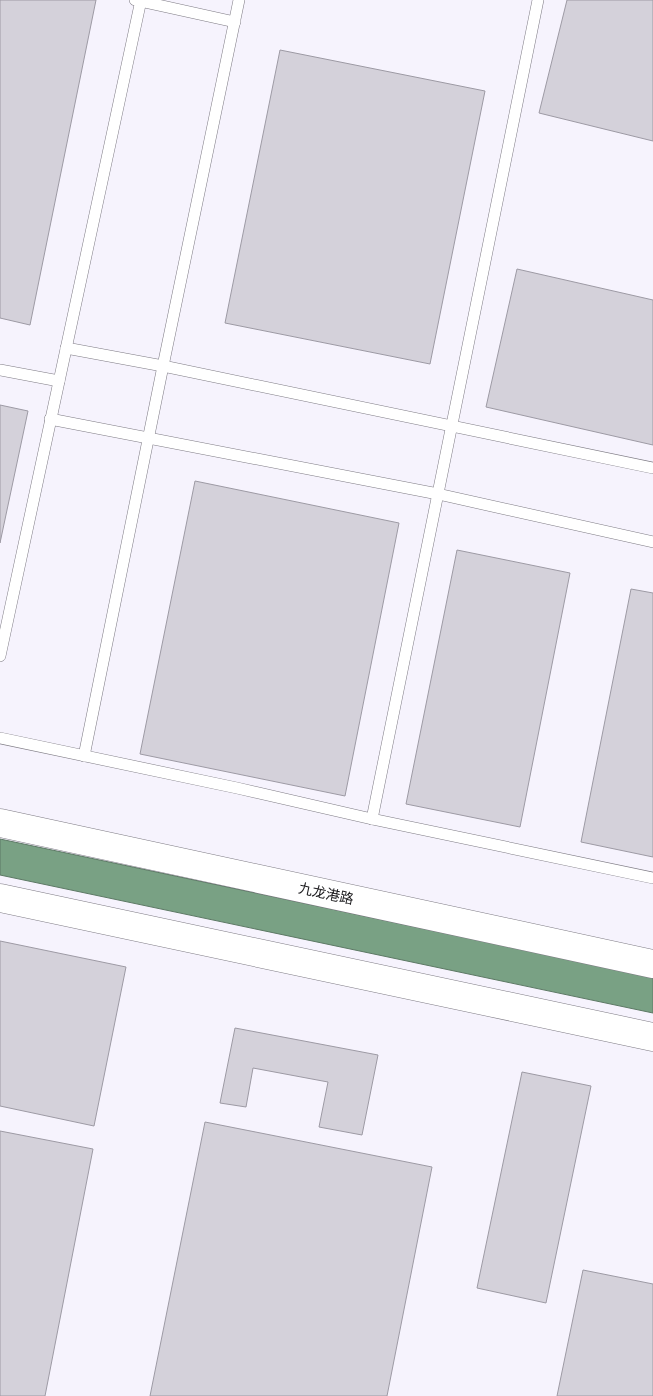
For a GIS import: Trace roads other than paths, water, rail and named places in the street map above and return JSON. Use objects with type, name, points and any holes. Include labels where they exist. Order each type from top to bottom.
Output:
[{"type":"street","name":"九龙港路","points":[[0,824],[653,964]]},
{"type":"street","points":[[0,898],[653,1037]]},
{"type":"lane","points":[[0,656],[139,0],[235,22]]},
{"type":"lane","points":[[84,756],[239,0]]},
{"type":"lane","points":[[372,819],[538,0]]},
{"type":"lane","points":[[66,348],[163,366],[653,468]]},
{"type":"lane","points":[[0,370],[59,381]]},
{"type":"lane","points":[[50,419],[438,494],[653,542]]},
{"type":"lane","points":[[0,738],[653,878]]}]
